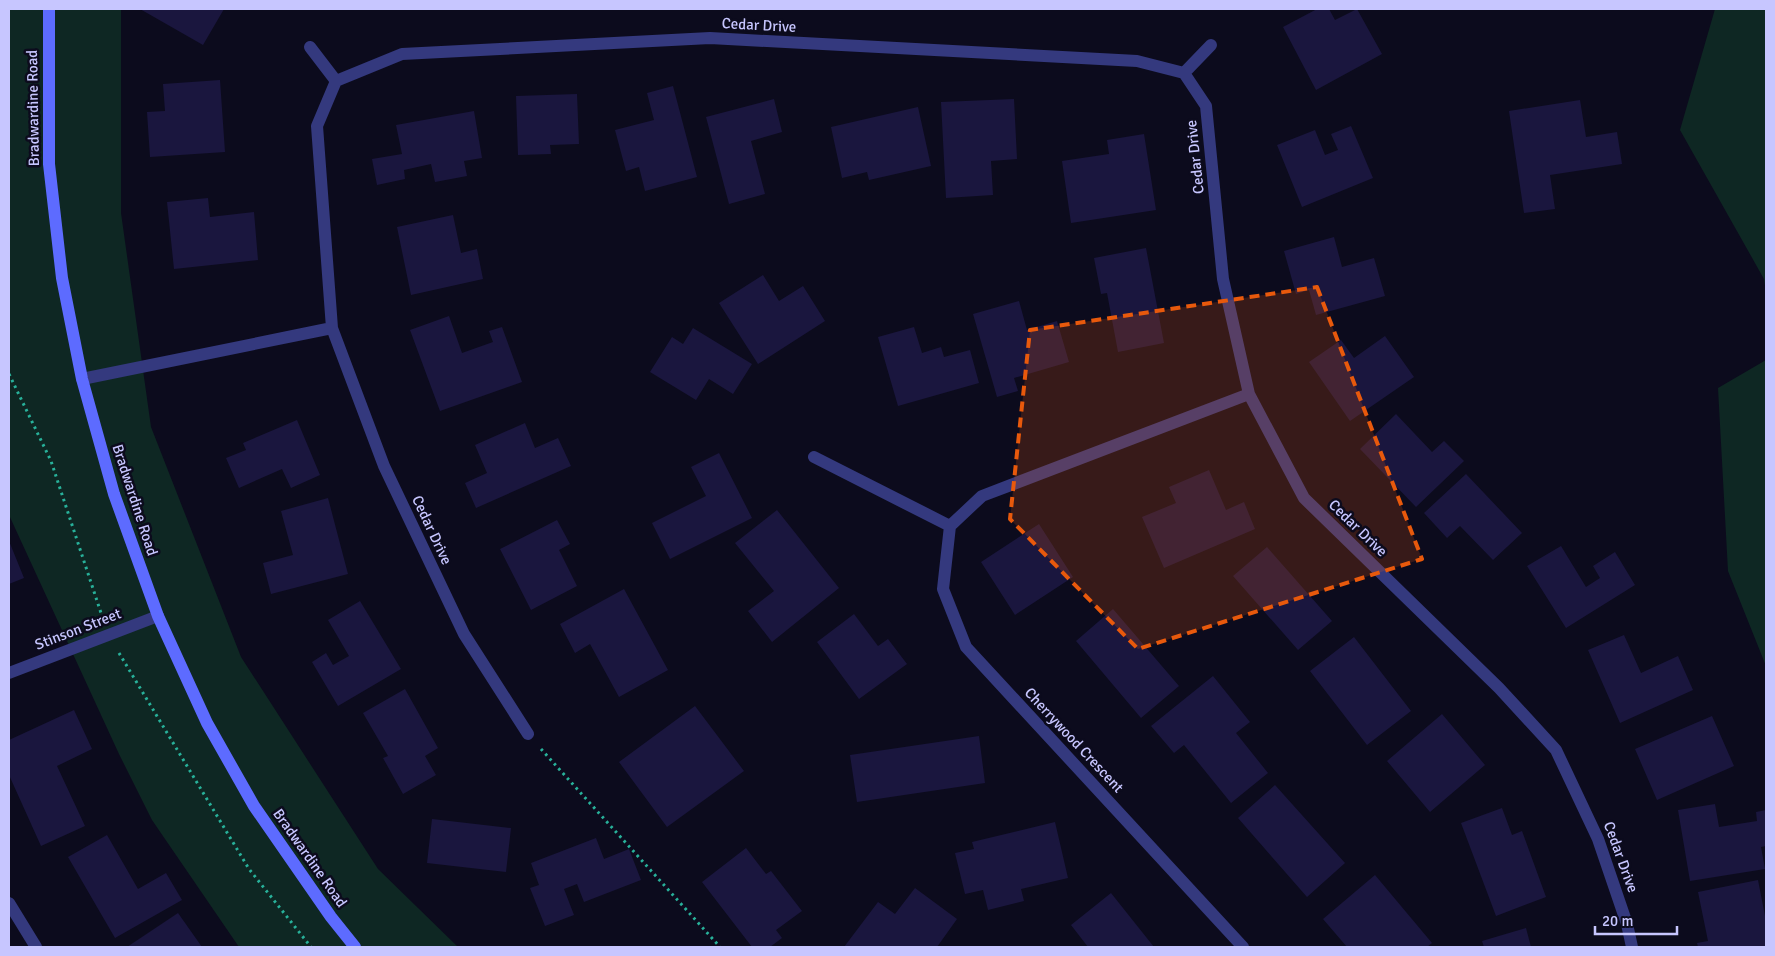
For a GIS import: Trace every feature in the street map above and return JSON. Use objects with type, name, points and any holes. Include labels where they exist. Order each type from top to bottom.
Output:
[{"type":"main road","name":"Bradwardine Road","points":[[48,9],[48,164],[62,278],[82,379],[114,494],[158,616],[207,723],[254,806],[331,918],[355,947]]},
{"type":"street","name":"Cedar Drive","points":[[528,734],[464,634],[384,466],[332,328],[317,126],[336,81],[402,54],[710,38],[1137,62],[1184,74],[1206,106],[1223,280],[1249,394],[1304,498],[1499,688],[1556,750],[1598,839],[1627,924],[1632,947]]},
{"type":"street","points":[[1184,74],[1211,45]]},
{"type":"street","points":[[310,47],[336,81]]},
{"type":"street","points":[[82,379],[332,328]]},
{"type":"street","points":[[814,457],[950,526],[982,496],[1249,394]]},
{"type":"street","name":"Cherrywood Crescent","points":[[950,526],[944,589],[966,647],[1243,947]]},
{"type":"street","name":"Stinson Street","points":[[9,673],[158,616]]},
{"type":"street","points":[[9,903],[36,947]]},
{"type":"path","points":[[9,374],[51,461],[108,635],[250,869],[311,947]]},
{"type":"path","points":[[528,734],[720,947]]},
{"type":"highlighted area","points":[[1317,287],[1422,559],[1138,649],[1010,519],[1030,330]]},
{"type":"green space","points":[[9,9],[121,9],[121,213],[151,427],[241,657],[378,869],[458,947],[239,947],[152,820],[119,754],[9,515]]},
{"type":"green space","points":[[1715,9],[1766,9],[1766,292],[1764,279],[1680,130]]},
{"type":"green space","points":[[1766,360],[1766,666],[1728,571],[1718,388]]},
{"type":"building","points":[[140,9],[224,9],[203,45]]},
{"type":"building","points":[[1317,9],[1329,9],[1335,20],[1357,9],[1382,54],[1316,90],[1283,27]]},
{"type":"building","points":[[220,80],[225,152],[150,157],[147,112],[165,111],[163,84]]},
{"type":"building","points":[[673,86],[697,177],[645,191],[639,167],[626,171],[615,130],[654,120],[647,93]]},
{"type":"building","points":[[577,94],[579,144],[550,145],[551,154],[518,155],[516,96]]},
{"type":"building","points":[[774,99],[782,132],[751,141],[765,194],[729,204],[706,117]]},
{"type":"building","points":[[1014,99],[1017,159],[991,161],[993,195],[946,198],[941,102]]},
{"type":"building","points":[[1580,100],[1586,137],[1617,132],[1622,164],[1550,175],[1555,209],[1524,213],[1509,111]]},
{"type":"building","points":[[918,107],[931,166],[869,180],[867,172],[842,178],[831,127]]},
{"type":"building","points":[[474,111],[482,158],[464,161],[467,176],[435,182],[431,164],[404,170],[405,179],[377,185],[372,159],[402,154],[396,125]]},
{"type":"building","points":[[1351,126],[1373,178],[1302,207],[1277,145],[1315,130],[1325,155],[1338,150],[1331,134]]},
{"type":"building","points":[[1144,134],[1156,210],[1071,223],[1062,161],[1109,154],[1107,140]]},
{"type":"building","points":[[208,198],[210,217],[254,212],[258,260],[174,269],[167,202]]},
{"type":"building","points":[[453,215],[461,253],[477,249],[483,279],[411,295],[397,227]]},
{"type":"building","points":[[1334,237],[1342,267],[1374,258],[1385,296],[1316,315],[1309,290],[1296,294],[1284,251]]},
{"type":"building","points":[[1146,248],[1164,343],[1118,352],[1107,293],[1101,294],[1094,258]]},
{"type":"building","points":[[763,275],[779,301],[803,286],[825,321],[758,364],[719,303]]},
{"type":"building","points":[[1019,301],[1027,330],[1057,321],[1069,362],[1014,378],[1018,391],[997,397],[973,314]]},
{"type":"building","points":[[449,316],[462,353],[493,342],[489,331],[502,327],[522,382],[440,411],[410,330]]},
{"type":"building","points":[[914,327],[922,353],[941,347],[944,357],[970,350],[979,383],[898,406],[878,337]]},
{"type":"building","points":[[693,328],[752,364],[733,394],[709,379],[696,400],[650,372],[672,337],[683,344]]},
{"type":"building","points":[[1385,336],[1414,377],[1350,421],[1309,362],[1341,340],[1354,358]]},
{"type":"building","points":[[1396,414],[1432,452],[1444,441],[1464,461],[1416,507],[1360,449]]},
{"type":"building","points":[[297,420],[320,475],[291,488],[282,469],[239,488],[226,458],[246,450],[243,443]]},
{"type":"building","points":[[525,423],[535,448],[558,438],[571,466],[476,508],[465,483],[487,473],[475,445]]},
{"type":"building","points":[[719,453],[752,518],[670,559],[652,523],[706,496],[691,467]]},
{"type":"building","points":[[1209,470],[1226,510],[1244,502],[1255,529],[1164,568],[1142,517],[1176,503],[1169,487]]},
{"type":"building","points":[[1466,474],[1522,533],[1493,560],[1460,526],[1447,538],[1424,513]]},
{"type":"building","points":[[328,498],[348,574],[271,594],[263,563],[293,555],[281,511]]},
{"type":"building","points":[[777,510],[839,588],[772,642],[748,611],[774,591],[735,543]]},
{"type":"building","points":[[557,520],[570,544],[559,550],[577,586],[531,610],[500,549]]},
{"type":"building","points":[[1039,524],[1073,577],[1015,615],[981,562]]},
{"type":"building","points":[[9,541],[24,578],[9,584]]},
{"type":"building","points":[[1561,546],[1586,587],[1600,578],[1593,566],[1615,552],[1635,585],[1566,628],[1527,566]]},
{"type":"building","points":[[1267,547],[1332,621],[1298,650],[1233,576]]},
{"type":"building","points":[[624,589],[668,670],[619,697],[590,644],[575,653],[560,624]]},
{"type":"building","points":[[360,601],[401,669],[338,706],[312,662],[326,653],[333,665],[349,656],[328,620]]},
{"type":"building","points":[[1113,609],[1179,686],[1141,718],[1076,641]]},
{"type":"building","points":[[854,614],[878,646],[888,639],[907,664],[859,699],[817,642]]},
{"type":"building","points":[[1624,635],[1641,673],[1678,656],[1693,690],[1620,723],[1588,650]]},
{"type":"building","points":[[1354,637],[1411,711],[1367,745],[1310,671]]},
{"type":"building","points":[[1213,676],[1250,722],[1236,733],[1268,773],[1231,803],[1184,745],[1174,753],[1151,726]]},
{"type":"building","points":[[405,689],[438,748],[425,756],[436,775],[403,794],[383,758],[388,756],[363,713]]},
{"type":"building","points":[[695,706],[744,771],[667,827],[619,762]]},
{"type":"building","points":[[74,710],[92,749],[57,766],[85,826],[41,846],[9,775],[9,740]]},
{"type":"building","points":[[1442,714],[1485,765],[1430,812],[1387,761]]},
{"type":"building","points":[[1712,716],[1734,766],[1657,800],[1635,749]]},
{"type":"building","points":[[979,736],[985,783],[857,802],[850,755]]},
{"type":"building","points":[[1275,785],[1345,863],[1307,897],[1238,818]]},
{"type":"building","points":[[1715,804],[1719,827],[1757,821],[1756,812],[1766,810],[1766,846],[1761,847],[1765,869],[1690,881],[1678,810]]},
{"type":"building","points":[[1502,808],[1512,835],[1522,831],[1546,897],[1496,916],[1461,823]]},
{"type":"building","points":[[432,819],[511,828],[506,872],[427,863]]},
{"type":"building","points":[[1055,822],[1068,878],[1021,889],[1024,901],[988,910],[983,890],[965,894],[955,853],[974,849],[972,842]]},
{"type":"building","points":[[107,835],[138,889],[166,873],[182,900],[115,938],[68,857]]},
{"type":"building","points":[[596,838],[604,859],[629,849],[641,880],[584,902],[577,884],[564,889],[574,915],[545,926],[530,888],[539,885],[531,863]]},
{"type":"building","points":[[746,848],[766,874],[771,871],[802,911],[776,930],[782,938],[770,947],[752,947],[702,882]]},
{"type":"building","points":[[1375,875],[1432,943],[1427,947],[1347,947],[1323,919]]},
{"type":"building","points":[[1758,880],[1766,921],[1766,947],[1698,947],[1697,943],[1708,941],[1698,892]]},
{"type":"building","points":[[915,888],[957,919],[937,947],[844,947],[878,902],[895,914]]},
{"type":"building","points":[[1111,893],[1154,947],[1088,947],[1071,925]]},
{"type":"building","points":[[178,913],[202,947],[127,947]]},
{"type":"building","points":[[1526,928],[1531,947],[1484,947],[1482,941]]}]
